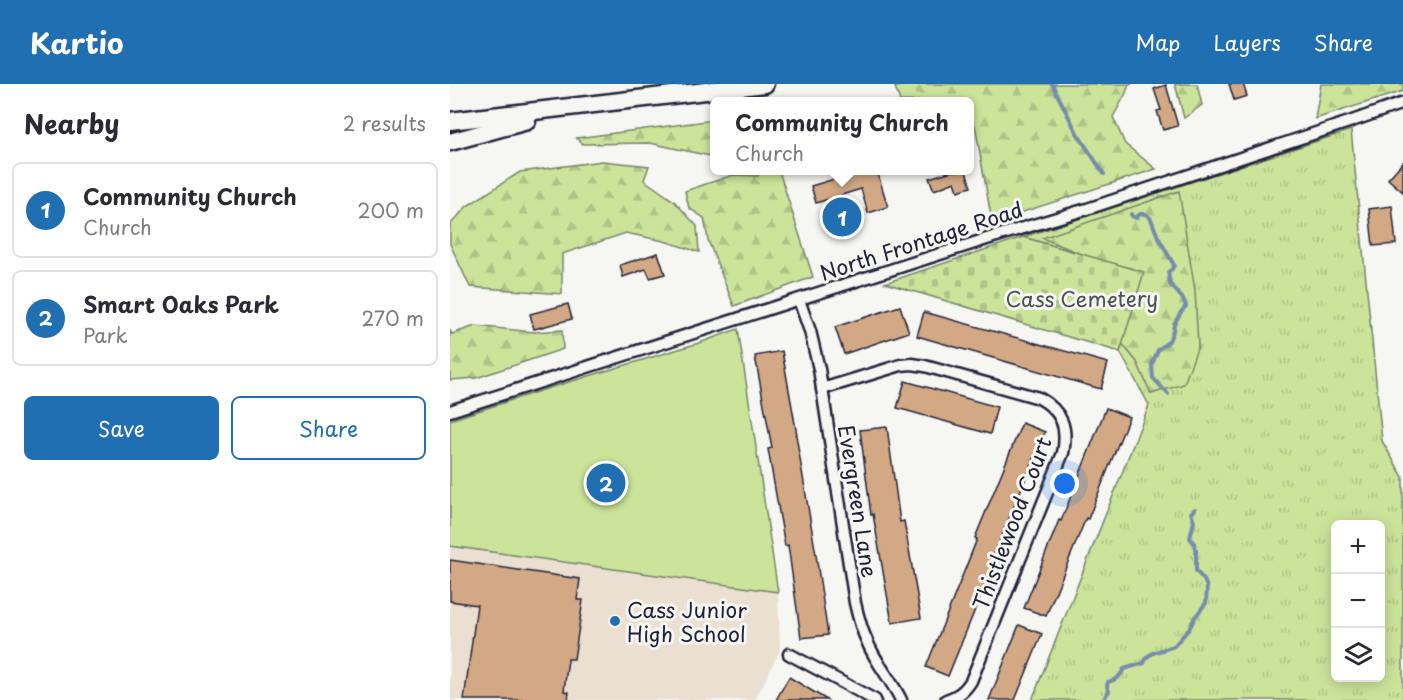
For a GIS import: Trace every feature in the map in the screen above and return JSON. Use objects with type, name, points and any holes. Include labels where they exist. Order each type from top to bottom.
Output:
[{"type":"highway","points":[[450,122],[765,84]]},
{"type":"highway","points":[[450,142],[579,106]]},
{"type":"street","name":"North Frontage Road","points":[[450,411],[1087,209],[1403,103]]},
{"type":"street","name":"Evergreen Lane","points":[[799,300],[816,351],[859,620],[867,643],[896,688],[901,700]]},
{"type":"street","name":"Thistlewood Court","points":[[822,389],[901,365],[925,366],[1039,398],[1052,405],[1064,427],[1066,440],[1063,453],[971,681],[960,694],[946,700]]},
{"type":"street","points":[[789,654],[875,700]]},
{"type":"shaded area","name":"Cass Junior High School","points":[[450,546],[778,592],[780,650],[755,700],[450,700]]},
{"type":"green space","points":[[915,84],[1132,84],[1129,85],[1113,117],[1125,144],[1156,169],[992,222],[974,124],[974,97],[899,97],[895,87]]},
{"type":"green space","points":[[1175,84],[1197,84],[1202,105],[1184,118]]},
{"type":"green space","points":[[1321,84],[1403,84],[1403,91],[1315,119]]},
{"type":"green space","points":[[710,121],[710,156],[650,143],[583,144],[576,138]]},
{"type":"green space","points":[[1351,130],[1382,441],[1403,477],[1403,700],[1032,700],[1149,405],[1120,352],[1144,272],[1023,237]]},
{"type":"green space","points":[[602,161],[649,166],[644,180],[674,201],[697,226],[699,252],[664,241],[626,233],[562,254],[562,294],[470,287],[450,244],[450,225],[467,206],[520,172]]},
{"type":"green space","points":[[733,175],[780,175],[813,277],[734,306],[708,240],[704,218],[689,208],[685,191]]},
{"type":"green space","points":[[1179,191],[1195,291],[1198,346],[1184,384],[1151,394],[1137,362],[1120,341],[1136,276],[1042,238]]},
{"type":"green space","name":"Cass Cemetery","points":[[1023,237],[1144,272],[1120,352],[885,283]]},
{"type":"green space","points":[[475,326],[534,332],[562,330],[563,349],[476,378],[450,380],[450,331],[452,334]]},
{"type":"green space","points":[[738,329],[778,592],[450,546],[450,420]]},
{"type":"building","points":[[1229,84],[1243,84],[1247,96],[1234,100]]},
{"type":"building","points":[[1166,85],[1178,126],[1163,130],[1157,111],[1161,110],[1154,89]]},
{"type":"building","points":[[1403,162],[1403,192],[1388,179]]},
{"type":"building","points":[[848,175],[878,175],[888,207],[868,213],[861,189],[816,203],[811,186]]},
{"type":"building","points":[[939,175],[967,175],[971,187],[958,191],[955,182],[934,190],[929,178]]},
{"type":"building","points":[[1392,206],[1396,244],[1373,246],[1369,209]]},
{"type":"building","points":[[658,253],[665,274],[650,278],[646,269],[623,277],[620,265]]},
{"type":"building","points":[[568,304],[572,319],[534,329],[530,314]]},
{"type":"building","points":[[900,306],[909,332],[844,354],[835,327]]},
{"type":"building","points":[[924,312],[1108,363],[1101,389],[917,336]]},
{"type":"building","points":[[782,351],[828,635],[801,638],[788,545],[785,546],[768,449],[772,448],[755,356]]},
{"type":"building","points":[[905,381],[997,407],[990,434],[897,408]]},
{"type":"building","points":[[1106,408],[1129,417],[1046,616],[1024,608]]},
{"type":"building","points":[[1022,423],[1045,432],[991,562],[994,563],[948,676],[926,667]]},
{"type":"building","points":[[887,427],[900,522],[904,521],[921,618],[892,623],[873,514],[871,515],[860,430]]},
{"type":"building","points":[[450,560],[580,579],[577,600],[583,600],[574,659],[568,659],[564,691],[569,692],[568,700],[464,700],[477,605],[450,601]]},
{"type":"building","points":[[1019,625],[1042,634],[1015,700],[989,700]]},
{"type":"building","points":[[789,677],[827,700],[776,700]]},
{"type":"waterway","points":[[1052,84],[1077,133],[1104,174]]},
{"type":"waterway","points":[[1131,214],[1136,218],[1140,214],[1146,214],[1151,219],[1174,265],[1168,272],[1170,284],[1186,306],[1174,324],[1169,341],[1158,350],[1152,364],[1153,378],[1168,394]]},
{"type":"waterway","points":[[1103,700],[1109,691],[1108,682],[1118,678],[1124,669],[1144,663],[1153,653],[1174,646],[1189,629],[1206,603],[1207,587],[1196,571],[1196,551],[1190,538],[1194,521],[1191,513],[1195,509]]},
{"type":"place","name":"Community Church","points":[[842,217]]},
{"type":"place","name":"Smart Oaks Park","points":[[606,483]]},
{"type":"place","name":"Cass Junior High School","points":[[615,621]]}]
